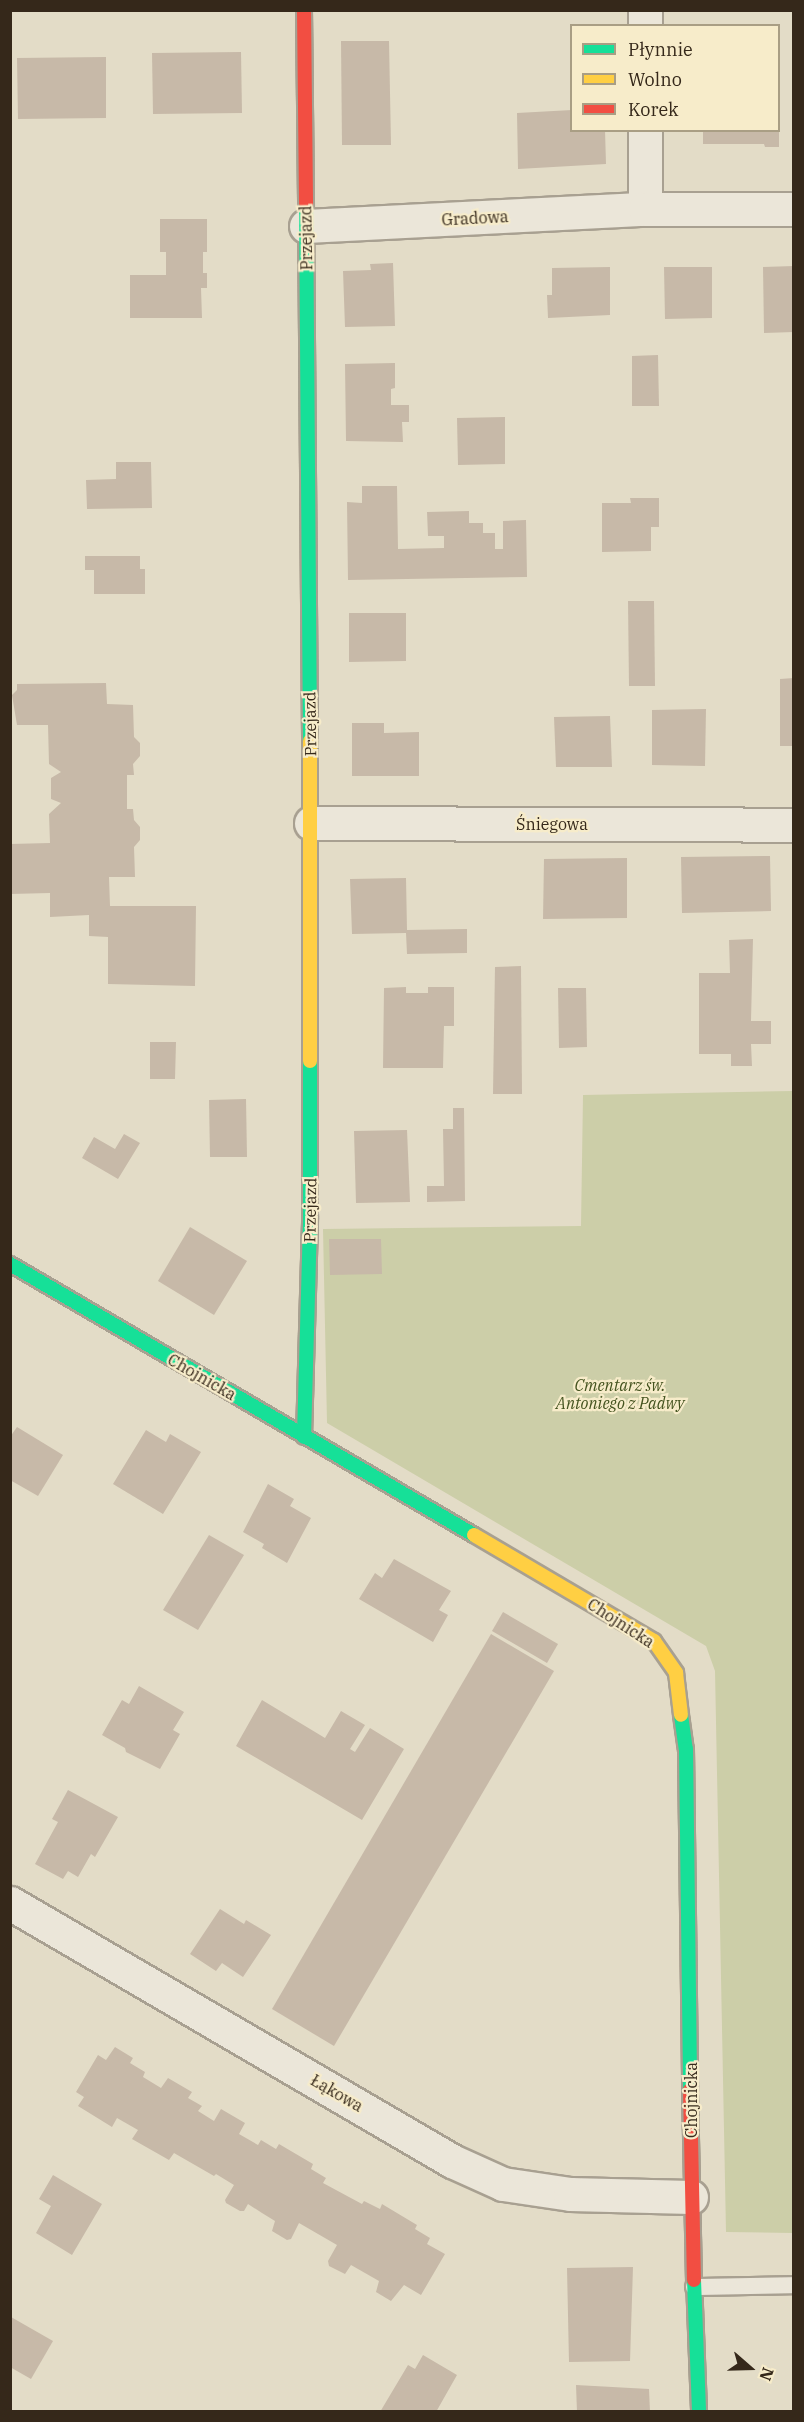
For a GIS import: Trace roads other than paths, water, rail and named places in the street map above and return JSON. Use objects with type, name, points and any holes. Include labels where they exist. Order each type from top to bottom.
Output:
[{"type":"street","name":"Przejazd","points":[[304,10],[311,823],[310,1204],[304,1437]]},
{"type":"street","points":[[645,132],[645,209]]},
{"type":"street","name":"Gradowa","points":[[306,226],[645,209],[794,208]]},
{"type":"street","name":"Śniegowa","points":[[311,823],[794,825]]},
{"type":"street","name":"Chojnicka","points":[[10,1264],[654,1641],[676,1673],[686,1749],[691,2197],[699,2412]]},
{"type":"street","name":"Łąkowa","points":[[10,1903],[452,2161],[503,2184],[570,2194],[691,2197]]},
{"type":"lane","points":[[694,2287],[794,2285]]},
{"type":"park label","name":"Cmentarz św. Antoniego z Padwy","points":[[620,1394]]}]
